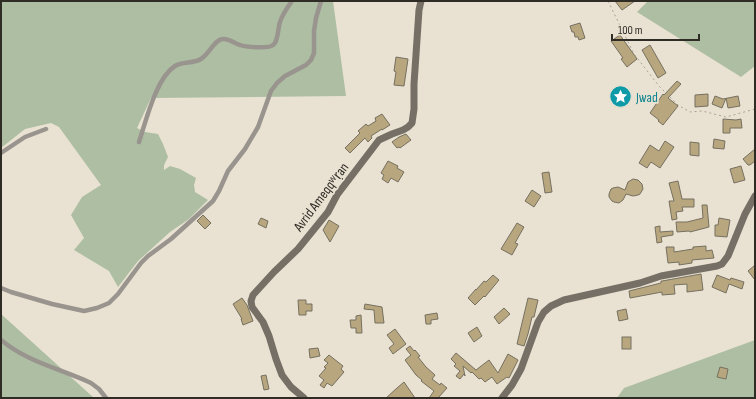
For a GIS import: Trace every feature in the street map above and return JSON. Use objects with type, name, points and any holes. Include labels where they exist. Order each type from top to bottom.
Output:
[{"type":"street","points":[[139,142],[154,93],[170,69],[182,63],[201,59],[222,38],[240,46],[273,46],[276,41],[280,21],[292,1]]},
{"type":"street","points":[[1,288],[52,304],[84,311],[109,303],[148,256],[171,239],[213,201],[228,172],[245,149],[258,127],[271,91],[285,76],[306,65],[311,60],[314,53],[314,30],[316,18],[321,1]]},
{"type":"street","name":"Avrid Ameqqʷṛan","points":[[304,398],[291,387],[282,375],[269,336],[263,322],[252,308],[251,301],[253,295],[298,249],[328,212],[337,195],[379,140],[403,130],[412,123],[419,10],[421,1]]},
{"type":"street","points":[[1,153],[25,137],[46,129]]},
{"type":"street","points":[[502,398],[522,369],[538,322],[551,306],[564,300],[640,283],[661,276],[722,264],[731,250],[745,214],[755,196]]},
{"type":"street","points":[[1,340],[28,358],[91,383],[99,389],[106,398]]},
{"type":"path","points":[[608,1],[634,54],[659,86],[678,105],[690,112],[702,111],[726,117],[755,108]]},
{"type":"green space","points":[[1,1],[333,1],[346,96],[151,98],[137,128],[145,132],[158,134],[168,157],[164,165],[164,170],[170,166],[180,169],[196,178],[194,185],[195,192],[208,200],[189,219],[170,232],[138,261],[118,287],[109,271],[74,250],[84,238],[71,215],[82,197],[101,185],[59,127],[51,123],[25,129],[1,148]]},
{"type":"green space","points":[[648,1],[755,1],[755,66],[741,77],[637,12]]},
{"type":"green space","points":[[1,314],[94,398],[1,398]]},
{"type":"green space","points":[[755,340],[755,398],[617,398],[624,388]]},
{"type":"building","points":[[615,1],[635,1],[622,10]]},
{"type":"building","points":[[580,23],[585,38],[579,40],[578,37],[575,37],[570,26]]},
{"type":"building","points":[[620,35],[637,59],[627,67],[621,59],[623,58],[611,41]]},
{"type":"building","points":[[650,45],[666,73],[658,78],[642,50]]},
{"type":"building","points":[[396,57],[408,59],[404,86],[394,85]]},
{"type":"building","points":[[677,81],[681,84],[668,98],[678,106],[663,125],[650,113],[663,94],[664,95]]},
{"type":"building","points":[[708,94],[708,106],[695,107],[695,95]]},
{"type":"building","points":[[715,96],[723,99],[726,98],[722,108],[712,104]]},
{"type":"building","points":[[738,96],[740,106],[728,108],[726,98]]},
{"type":"building","points":[[382,114],[390,125],[371,136],[372,138],[368,142],[365,138],[350,153],[345,148],[360,133],[358,131],[366,124],[368,126],[376,121],[375,118]]},
{"type":"building","points":[[723,119],[741,119],[742,128],[730,128],[730,133],[723,133]]},
{"type":"building","points":[[406,134],[411,140],[400,148],[397,148],[392,142]]},
{"type":"building","points":[[714,139],[725,141],[724,149],[713,148]]},
{"type":"building","points":[[665,141],[674,147],[660,168],[651,162],[647,168],[639,163],[650,145],[659,151]]},
{"type":"building","points":[[690,142],[699,143],[699,156],[690,155]]},
{"type":"building","points":[[755,149],[755,161],[748,165],[743,159]]},
{"type":"building","points":[[388,161],[398,166],[397,168],[404,172],[398,182],[391,178],[388,183],[382,179],[384,175],[381,173]]},
{"type":"building","points":[[741,166],[745,180],[734,183],[730,169]]},
{"type":"building","points":[[549,172],[552,192],[545,193],[542,173]]},
{"type":"building","points":[[633,179],[638,180],[642,184],[643,189],[640,194],[633,196],[626,194],[623,200],[619,203],[612,201],[609,197],[611,189],[618,187],[625,190],[628,182]]},
{"type":"building","points":[[678,181],[682,199],[694,199],[694,207],[682,207],[683,211],[676,212],[677,219],[672,220],[669,201],[674,201],[669,183]]},
{"type":"building","points":[[532,190],[541,196],[534,207],[525,201]]},
{"type":"building","points":[[702,205],[707,205],[709,227],[690,232],[677,232],[676,222],[687,222],[703,218]]},
{"type":"building","points":[[203,215],[211,223],[205,229],[197,221]]},
{"type":"building","points":[[261,218],[268,221],[266,228],[258,224]]},
{"type":"building","points":[[719,218],[730,220],[727,237],[715,236],[715,225],[718,225]]},
{"type":"building","points":[[329,220],[339,226],[330,242],[323,230]]},
{"type":"building","points":[[517,223],[524,227],[515,243],[518,244],[512,255],[501,249]]},
{"type":"building","points":[[660,226],[660,232],[673,231],[673,235],[661,237],[662,242],[657,243],[655,227]]},
{"type":"building","points":[[706,246],[706,251],[712,250],[714,258],[692,260],[692,263],[679,265],[679,262],[668,263],[666,247],[674,247],[674,252],[693,249],[693,247]]},
{"type":"building","points":[[755,265],[755,280],[748,271]]},
{"type":"building","points":[[701,274],[703,290],[687,292],[687,284],[674,285],[675,294],[662,295],[662,292],[630,298],[629,291],[661,283],[661,281]]},
{"type":"building","points":[[493,275],[499,280],[485,297],[484,296],[475,305],[468,298],[484,281],[486,282]]},
{"type":"building","points":[[717,275],[730,280],[731,278],[744,282],[742,289],[729,284],[726,293],[712,287]]},
{"type":"building","points":[[242,298],[247,305],[253,321],[243,325],[242,319],[233,304]]},
{"type":"building","points":[[528,298],[538,300],[524,346],[517,344]]},
{"type":"building","points":[[298,300],[306,300],[306,304],[312,304],[312,311],[306,311],[306,315],[299,315]]},
{"type":"building","points":[[365,304],[382,307],[384,323],[375,323],[374,310],[364,309]]},
{"type":"building","points":[[504,308],[510,314],[499,324],[494,317]]},
{"type":"building","points":[[626,309],[628,319],[619,321],[617,311]]},
{"type":"building","points":[[437,313],[438,319],[431,320],[431,324],[426,324],[425,315]]},
{"type":"building","points":[[361,315],[362,333],[356,333],[356,328],[351,328],[350,320],[356,320],[356,316]]},
{"type":"building","points":[[477,327],[482,336],[474,342],[468,333]]},
{"type":"building","points":[[395,329],[406,344],[393,354],[389,348],[394,344],[387,335]]},
{"type":"building","points":[[622,337],[631,337],[631,349],[622,349]]},
{"type":"building","points":[[410,346],[420,356],[418,357],[426,367],[435,375],[432,379],[440,385],[441,383],[447,388],[438,398],[429,398],[434,391],[421,381],[422,380],[416,375],[405,360],[411,355],[406,349]]},
{"type":"building","points":[[318,348],[320,356],[310,358],[309,349]]},
{"type":"building","points":[[456,353],[476,370],[489,360],[498,373],[508,354],[518,360],[509,378],[507,377],[497,384],[492,377],[485,382],[481,378],[479,379],[463,366],[465,376],[464,374],[460,379],[456,376],[460,371],[454,366],[456,364],[451,359]]},
{"type":"building","points":[[329,355],[343,366],[341,369],[344,372],[332,386],[327,383],[324,388],[320,385],[324,380],[319,376],[326,368],[324,367],[328,363],[324,360]]},
{"type":"building","points":[[720,367],[728,369],[726,379],[717,377]]},
{"type":"building","points":[[266,375],[269,389],[264,390],[261,376]]},
{"type":"building","points":[[404,382],[415,398],[386,398],[397,388]]},
{"type":"place","name":"Jwad","points":[[620,97]]}]
